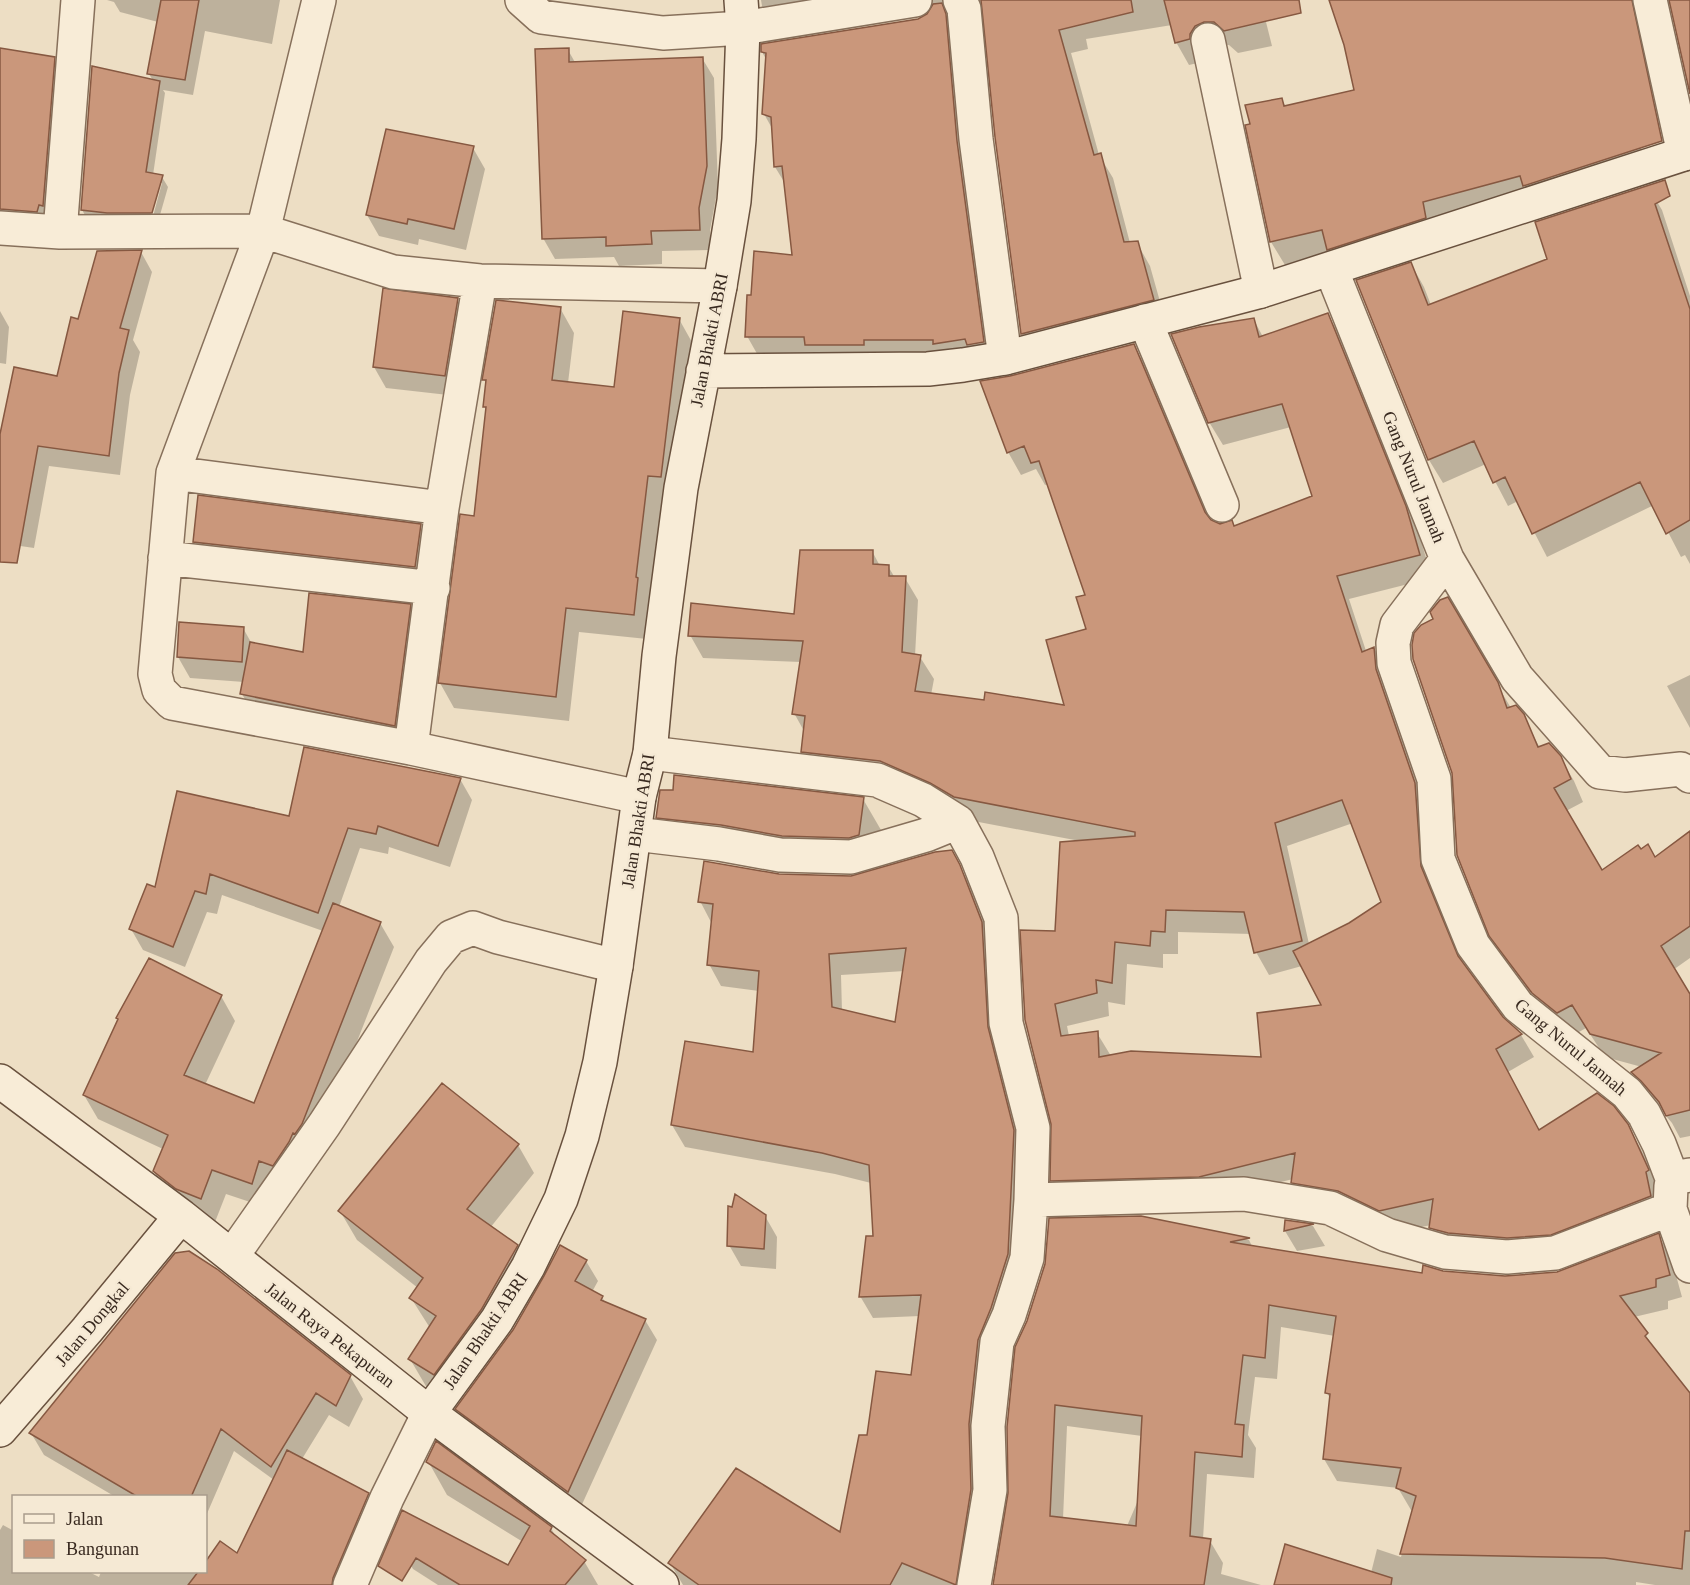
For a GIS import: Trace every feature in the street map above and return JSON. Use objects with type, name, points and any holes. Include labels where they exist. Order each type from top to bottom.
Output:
[{"type":"street","points":[[60,232],[78,0]]},
{"type":"street","points":[[319,0],[263,231],[173,473],[155,674],[159,690],[172,703],[411,748],[639,797]]},
{"type":"street","points":[[522,0],[542,17],[663,33],[742,14],[915,0]]},
{"type":"street","points":[[960,0],[964,9],[976,139],[1005,358]]},
{"type":"street","points":[[702,371],[928,369],[1005,358],[1261,291],[1687,153],[1650,0]]},
{"type":"street","name":"Jalan Bhakti ABRI","points":[[350,1585],[387,1498],[429,1413],[497,1320],[528,1268],[561,1199],[582,1136],[600,1062],[616,966],[639,797],[650,753],[681,488],[734,201],[740,139],[742,14]]},
{"type":"street","points":[[1208,40],[1261,291]]},
{"type":"street","points":[[0,228],[60,232],[263,231],[393,272],[480,281],[720,286]]},
{"type":"street","name":"Gang Nurul Jannah","points":[[1331,269],[1447,559],[1397,626],[1393,643],[1394,663],[1434,779],[1438,859],[1473,945],[1518,1006],[1627,1093],[1644,1114],[1677,1187],[1690,1266]]},
{"type":"street","points":[[411,748],[442,508],[480,281]]},
{"type":"street","points":[[1145,321],[1222,505]]},
{"type":"street","points":[[173,473],[442,508]]},
{"type":"street","points":[[165,558],[433,588]]},
{"type":"street","points":[[1447,559],[1517,678],[1600,772],[1625,775],[1681,769],[1690,776]]},
{"type":"street","points":[[650,753],[877,780],[923,800],[958,822],[977,857],[1001,918],[1006,1023],[1033,1128],[1031,1200],[1028,1258],[1010,1315],[997,1342],[988,1426],[990,1490],[974,1585]]},
{"type":"street","points":[[635,834],[719,844],[780,855],[851,857],[926,835],[958,822]]},
{"type":"street","points":[[231,1256],[324,1125],[431,961],[451,937],[473,928],[498,937],[616,966]]},
{"type":"street","name":"Jalan Raya Pekapuran","points":[[0,1081],[181,1216],[429,1413],[662,1585]]},
{"type":"street","points":[[1031,1200],[1244,1194],[1330,1208],[1388,1235],[1445,1252],[1508,1257],[1555,1253],[1677,1187]]},
{"type":"street","name":"Jalan Dongkal","points":[[0,1430],[87,1330],[181,1216]]},
{"type":"building","points":[[161,0],[199,0],[185,80],[147,74]]},
{"type":"building","points":[[981,0],[1131,0],[1133,12],[1059,30],[1094,155],[1101,153],[1124,242],[1138,241],[1154,300],[1021,334],[995,137]]},
{"type":"building","points":[[1164,0],[1299,0],[1301,13],[1224,31],[1214,22],[1204,22],[1195,26],[1190,39],[1175,43]]},
{"type":"building","points":[[1329,0],[1632,0],[1662,141],[1523,186],[1520,176],[1423,202],[1426,218],[1327,250],[1322,230],[1270,242],[1245,125],[1250,124],[1245,105],[1282,98],[1284,106],[1354,90],[1344,45]]},
{"type":"building","points":[[1669,0],[1690,0],[1690,94]]},
{"type":"building","points":[[942,3],[946,14],[957,141],[984,342],[967,345],[965,339],[933,344],[933,340],[864,340],[864,345],[805,345],[804,337],[745,337],[747,295],[751,295],[754,251],[792,255],[782,166],[774,167],[771,117],[762,114],[766,53],[761,52],[761,44],[918,19],[927,14],[933,4]]},
{"type":"building","points":[[0,48],[55,57],[43,206],[39,205],[37,212],[0,209]]},
{"type":"building","points":[[569,48],[569,62],[703,57],[707,166],[699,208],[700,230],[651,231],[652,244],[606,246],[606,237],[542,239],[535,49]]},
{"type":"building","points":[[92,66],[160,81],[146,172],[163,175],[152,213],[107,213],[81,210]]},
{"type":"building","points":[[386,129],[474,146],[454,229],[408,219],[407,224],[366,215]]},
{"type":"building","points":[[1665,180],[1670,196],[1655,204],[1690,309],[1690,520],[1666,534],[1640,482],[1532,534],[1505,477],[1493,483],[1474,441],[1428,460],[1356,280],[1411,262],[1428,305],[1547,259],[1535,222]]},
{"type":"building","points":[[142,250],[120,328],[129,330],[119,373],[109,456],[38,446],[17,563],[0,562],[0,434],[14,367],[57,376],[71,317],[78,319],[97,251]]},
{"type":"building","points":[[383,288],[458,298],[445,376],[373,367]]},
{"type":"building","points":[[496,300],[561,307],[552,380],[614,387],[623,311],[680,318],[661,477],[648,476],[636,577],[638,578],[634,615],[566,608],[556,697],[438,683],[460,514],[474,516],[486,407],[483,407],[486,380],[482,380]]},
{"type":"building","points":[[1328,313],[1406,506],[1420,555],[1337,576],[1362,652],[1374,647],[1376,669],[1415,783],[1421,866],[1458,956],[1503,1017],[1522,1034],[1496,1049],[1539,1130],[1597,1093],[1614,1106],[1628,1124],[1649,1170],[1646,1172],[1651,1196],[1551,1235],[1507,1238],[1448,1233],[1429,1228],[1433,1199],[1379,1211],[1338,1191],[1291,1183],[1295,1153],[1199,1177],[1050,1181],[1051,1124],[1025,1020],[1020,930],[1055,931],[1060,842],[1135,836],[1135,832],[954,797],[930,783],[880,761],[801,752],[805,716],[792,714],[803,641],[688,636],[691,603],[794,614],[800,550],[873,550],[873,564],[889,565],[889,576],[906,576],[902,652],[921,655],[915,691],[984,700],[985,692],[1064,705],[1046,640],[1086,629],[1076,597],[1085,595],[1039,461],[1031,463],[1024,446],[1007,453],[980,381],[1010,376],[1134,344],[1205,512],[1211,520],[1220,524],[1232,520],[1234,526],[1312,496],[1282,404],[1208,423],[1171,334],[1254,318],[1259,337]],"holes":[[[1342,800],[1381,902],[1349,923],[1293,951],[1321,1005],[1257,1013],[1261,1057],[1131,1051],[1099,1057],[1098,1031],[1061,1036],[1055,1004],[1097,993],[1096,980],[1112,983],[1115,942],[1150,946],[1151,931],[1165,932],[1166,910],[1244,912],[1254,953],[1302,941],[1275,823]]]},
{"type":"building","points":[[198,495],[421,524],[415,567],[193,542]]},
{"type":"building","points":[[309,593],[411,604],[395,726],[240,694],[250,642],[303,652]]},
{"type":"building","points":[[1448,597],[1498,682],[1507,708],[1516,705],[1524,714],[1538,747],[1549,743],[1561,756],[1571,779],[1554,788],[1602,870],[1638,845],[1641,849],[1648,844],[1655,857],[1690,831],[1690,926],[1661,946],[1690,994],[1690,1110],[1666,1116],[1659,1102],[1631,1072],[1661,1053],[1590,1034],[1572,1005],[1557,1013],[1532,993],[1489,936],[1457,855],[1452,773],[1413,659],[1414,633],[1421,625],[1433,619],[1430,612],[1440,600]]},
{"type":"building","points":[[179,622],[244,627],[242,662],[177,657]]},
{"type":"building","points":[[304,747],[461,778],[438,846],[378,826],[376,834],[348,828],[318,913],[210,874],[206,894],[195,891],[173,947],[129,929],[147,884],[155,887],[177,791],[289,816]]},
{"type":"building","points":[[674,775],[864,797],[859,835],[849,838],[782,836],[721,825],[656,818],[660,790],[673,790]]},
{"type":"building","points":[[952,850],[982,922],[988,1027],[1014,1130],[1008,1254],[978,1340],[969,1424],[971,1489],[956,1585],[902,1563],[890,1585],[699,1585],[668,1563],[736,1468],[840,1532],[859,1435],[867,1435],[876,1371],[911,1375],[921,1295],[859,1297],[866,1236],[873,1236],[869,1165],[822,1153],[671,1125],[685,1041],[753,1052],[759,971],[707,965],[713,904],[698,902],[704,861],[779,874],[851,876],[935,852]],"holes":[[[906,948],[895,1022],[832,1007],[829,954]]]},
{"type":"building","points":[[333,903],[381,922],[302,1124],[295,1134],[293,1133],[273,1166],[259,1161],[252,1184],[212,1170],[201,1199],[176,1189],[153,1171],[168,1135],[83,1095],[118,1019],[116,1018],[149,958],[222,995],[184,1075],[254,1103]]},
{"type":"building","points":[[442,1083],[519,1144],[467,1209],[518,1245],[481,1310],[434,1375],[408,1359],[436,1316],[409,1298],[423,1278],[338,1211]]},
{"type":"building","points":[[735,1194],[766,1215],[764,1249],[727,1246],[728,1206],[732,1207]]},
{"type":"building","points":[[1141,1216],[1250,1238],[1230,1242],[1422,1273],[1423,1265],[1443,1271],[1505,1276],[1557,1272],[1659,1233],[1670,1275],[1656,1279],[1656,1287],[1620,1296],[1648,1333],[1645,1336],[1690,1393],[1690,1531],[1685,1531],[1682,1569],[1605,1558],[1400,1554],[1416,1496],[1396,1488],[1401,1468],[1323,1459],[1330,1394],[1325,1393],[1336,1316],[1269,1305],[1265,1358],[1243,1355],[1235,1424],[1244,1425],[1242,1457],[1195,1452],[1190,1536],[1211,1539],[1204,1585],[993,1585],[1008,1493],[1007,1427],[1015,1347],[1027,1321],[1045,1264],[1049,1218]],"holes":[[[1055,1405],[1142,1416],[1136,1526],[1050,1516]]]},
{"type":"building","points":[[1285,1220],[1314,1224],[1284,1231]]},
{"type":"building","points":[[560,1245],[587,1260],[575,1281],[603,1296],[601,1300],[646,1319],[568,1492],[455,1409],[513,1330]]},
{"type":"building","points":[[189,1251],[217,1269],[351,1375],[336,1406],[316,1393],[271,1467],[221,1429],[192,1495],[135,1495],[29,1433],[175,1253]]},
{"type":"building","points":[[436,1441],[552,1527],[550,1531],[586,1560],[565,1585],[460,1585],[416,1558],[402,1581],[378,1566],[402,1510],[508,1565],[530,1526],[426,1462]]},
{"type":"building","points":[[287,1450],[369,1493],[332,1585],[188,1585],[197,1573],[207,1573],[207,1560],[220,1541],[237,1553]]},
{"type":"building","points":[[1285,1544],[1392,1578],[1391,1585],[1274,1585]]}]
